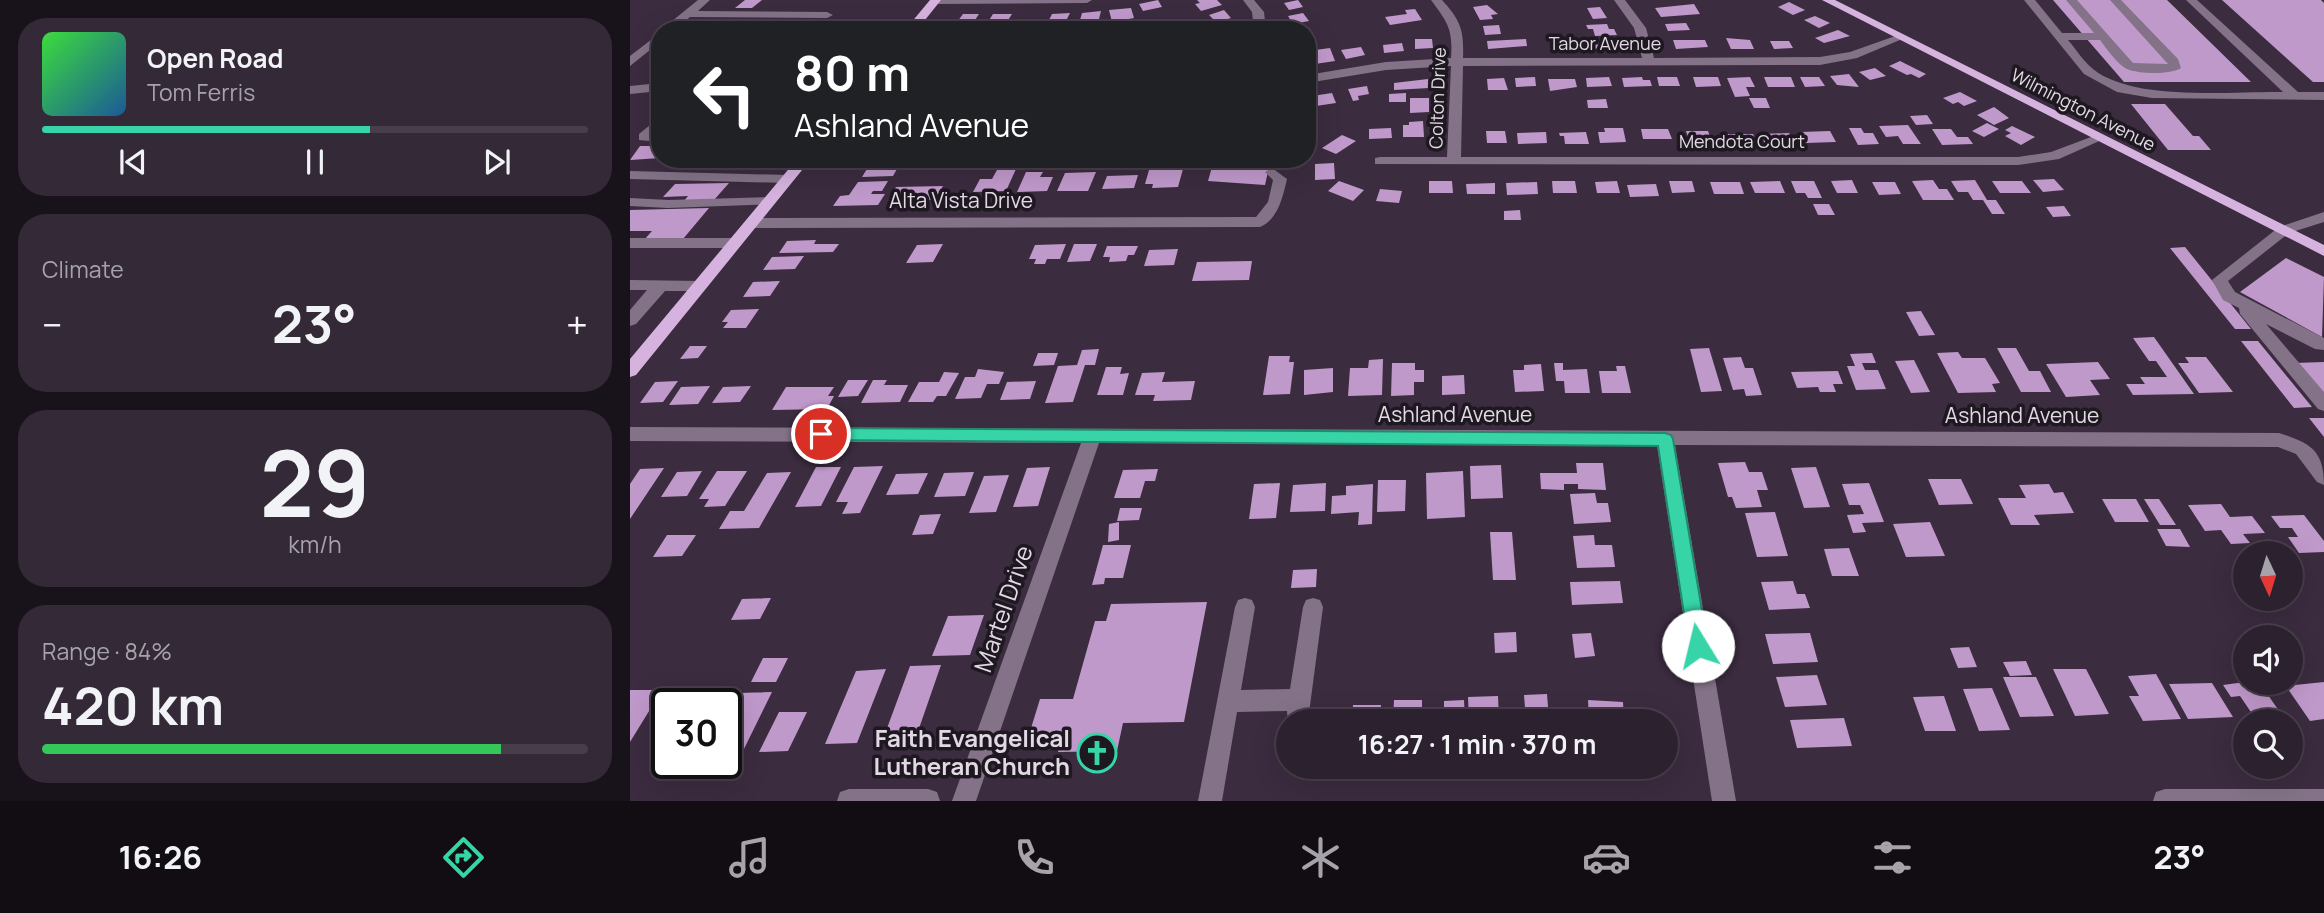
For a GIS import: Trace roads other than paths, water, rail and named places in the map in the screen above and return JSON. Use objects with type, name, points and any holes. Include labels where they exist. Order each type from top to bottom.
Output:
[{"type":"main road","name":"Wilmington Avenue","points":[[1827,0],[2324,251]]},
{"type":"main road","points":[[918,21],[935,1]]},
{"type":"main road","points":[[630,371],[797,168]]},
{"type":"street","points":[[678,21],[705,0]]},
{"type":"street","points":[[935,1],[1087,0]]},
{"type":"street","points":[[1248,0],[1258,12],[1259,21]]},
{"type":"street","name":"Colton Drive","points":[[1436,0],[1456,26],[1458,62],[1454,161]]},
{"type":"street","points":[[1619,0],[1640,28],[1649,62]]},
{"type":"street","points":[[2029,0],[2088,72],[2121,89],[2152,94],[2324,96]]},
{"type":"street","points":[[2071,0],[2129,66],[2175,68],[2174,62],[2115,0]]},
{"type":"street","points":[[2191,0],[2294,96]]},
{"type":"street","points":[[686,14],[827,15]]},
{"type":"street","points":[[2059,36],[2104,37]]},
{"type":"street","name":"Tabor Avenue","points":[[1316,78],[1386,66],[1458,62],[1820,61],[1853,55],[1901,37]]},
{"type":"street","points":[[630,61],[651,44]]},
{"type":"street","points":[[633,86],[651,87]]},
{"type":"street","name":"Mendota Court","points":[[1380,161],[2018,161],[2054,156],[2099,138]]},
{"type":"street","name":"Alta Vista Drive","points":[[752,223],[1260,222],[1275,202],[1280,179],[1272,172]]},
{"type":"street","points":[[630,175],[788,179]]},
{"type":"street","points":[[630,202],[668,204],[770,201]]},
{"type":"street","points":[[2324,217],[2284,230],[2220,280],[2229,296],[2315,343],[2324,344]]},
{"type":"street","points":[[630,243],[735,243]]},
{"type":"street","points":[[630,285],[700,286]]},
{"type":"street","points":[[630,320],[661,285]]},
{"type":"street","points":[[2241,303],[2324,404]]},
{"type":"street","name":"Ashland Avenue","points":[[630,434],[2280,440],[2302,449],[2324,477]]},
{"type":"street","name":"Martel Drive","points":[[964,801],[1093,434]]},
{"type":"street","points":[[1665,439],[1724,801]]},
{"type":"street","points":[[1210,801],[1245,607]]},
{"type":"street","points":[[1298,709],[1312,607]]},
{"type":"street","points":[[1228,701],[1290,709]]},
{"type":"street","points":[[849,801],[928,801]]},
{"type":"street","points":[[2165,801],[2324,801]]},
{"type":"place","name":"Faith Evangelical Lutheran Church","points":[[1097,753]]}]
